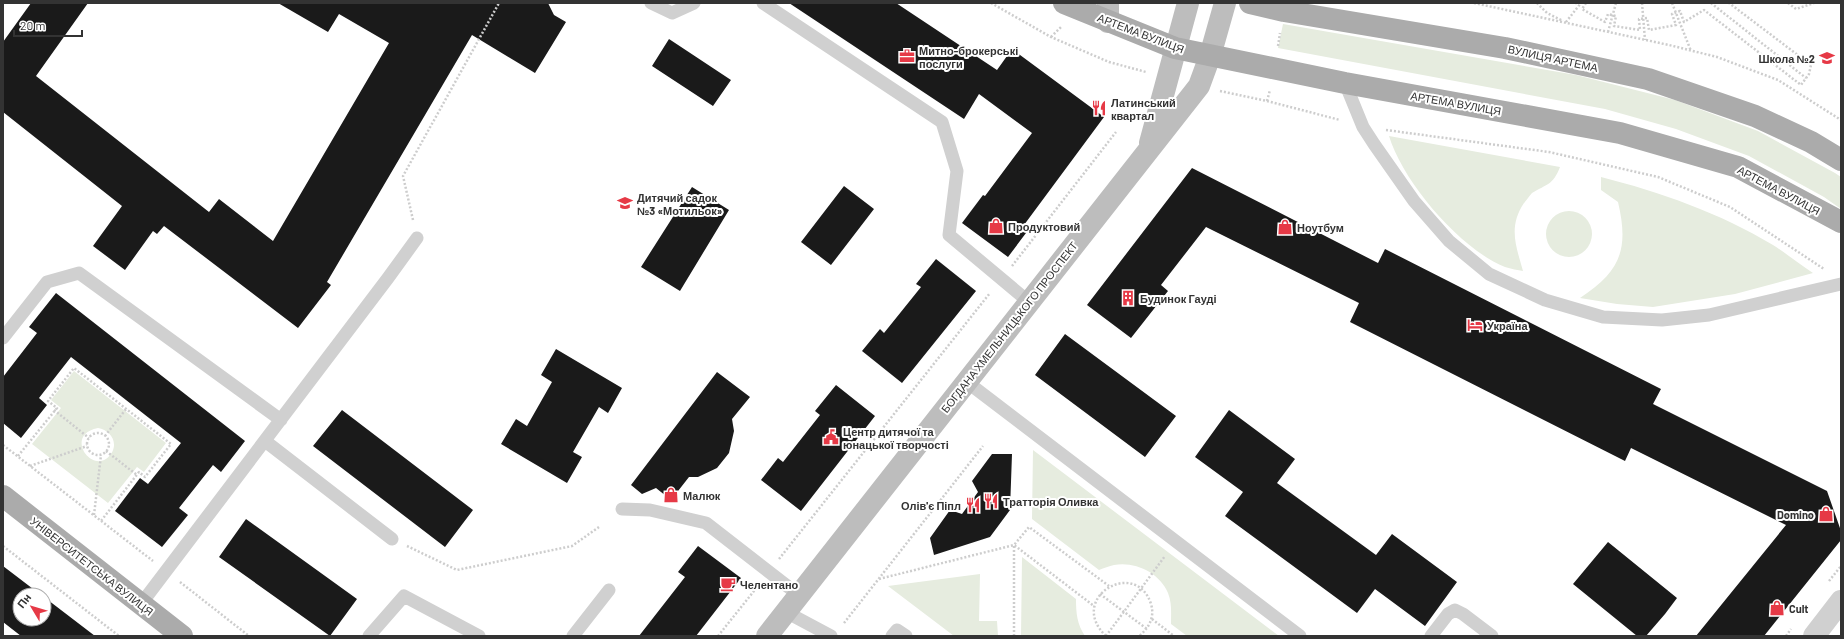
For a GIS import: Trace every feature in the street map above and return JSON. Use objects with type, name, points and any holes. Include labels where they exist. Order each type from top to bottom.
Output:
[{"type":"main road","name":"АРТЕМА ВУЛИЦЯ","points":[[1064,3],[1108,12],[1175,48],[1345,83],[1620,133],[1738,167],[1841,222]]},
{"type":"main road","name":"БОГДАНА ХМЕЛЬНИЦЬКОГО ПРОСПЕКТ","points":[[1148,151],[1188,3]]},
{"type":"main road","name":"БОГДАНА ХМЕЛЬНИЦЬКОГО ПРОСПЕКТ","points":[[767,636],[1199,86],[1210,56],[1225,3]]},
{"type":"main road","name":"ВУЛИЦЯ АРТЕМА","points":[[1250,3],[1284,11],[1505,48],[1648,79],[1755,116],[1811,142],[1841,160]]},
{"type":"main road","name":"УНІВЕРСИТЕТСЬКА ВУЛИЦЯ","points":[[3,496],[182,636]]},
{"type":"street","points":[[1814,636],[1841,601]]},
{"type":"lane","points":[[651,3],[672,13],[694,3]]},
{"type":"lane","points":[[763,3],[942,122],[957,171],[949,235],[1029,302]]},
{"type":"lane","points":[[1345,83],[1364,127],[1414,201],[1449,241],[1489,274],[1545,300],[1603,317],[1662,320],[1709,315],[1841,284]]},
{"type":"lane","points":[[141,604],[384,284],[417,238]]},
{"type":"lane","points":[[3,338],[46,282],[79,273],[281,420]]},
{"type":"lane","points":[[966,382],[1300,636]]},
{"type":"lane","points":[[265,441],[390,537]]},
{"type":"lane","points":[[622,509],[650,510],[706,523],[769,572],[793,604],[831,636]]},
{"type":"lane","points":[[573,636],[609,590]]},
{"type":"lane","points":[[369,636],[404,596],[479,636]]},
{"type":"lane","points":[[1431,636],[1448,614],[1455,610],[1492,636]]},
{"type":"lane","points":[[892,636],[897,630],[906,636]]},
{"type":"path","points":[[417,238],[403,176],[499,3]]},
{"type":"path","points":[[991,3],[1051,37],[1108,62],[1168,78]]},
{"type":"path","points":[[1474,3],[1645,40],[1717,58],[1778,80],[1841,120]]},
{"type":"path","points":[[1537,3],[1551,16],[1574,25]]},
{"type":"path","points":[[1566,22],[1581,3]]},
{"type":"path","points":[[1586,3],[1582,8],[1606,22],[1608,14],[1616,16],[1614,26],[1632,30],[1640,30],[1639,19],[1647,18],[1649,30],[1658,30],[1676,25],[1672,14],[1675,12]]},
{"type":"path","points":[[1608,32],[1616,3]]},
{"type":"path","points":[[1642,3],[1645,40]]},
{"type":"path","points":[[1672,3],[1691,51]]},
{"type":"path","points":[[1711,3],[1806,78]]},
{"type":"path","points":[[1675,12],[1680,11],[1684,22],[1704,10],[1801,85],[1809,74],[1811,65],[1730,3]]},
{"type":"path","points":[[1788,3],[1796,9],[1814,3]]},
{"type":"path","points":[[1199,86],[1267,101],[1364,127],[1549,152],[1658,177],[1730,207],[1828,271]]},
{"type":"path","points":[[718,636],[1116,132]]},
{"type":"path","points":[[18,456],[57,408],[48,401],[74,368],[172,444],[145,477],[139,472],[101,520]]},
{"type":"path","points":[[105,436],[126,409]]},
{"type":"path","points":[[54,410],[90,438]]},
{"type":"path","points":[[97,433],[105,436],[109,444],[106,451],[100,455],[91,452],[88,446],[90,438],[97,433]]},
{"type":"path","points":[[3,445],[249,636]]},
{"type":"path","points":[[30,466],[88,446]]},
{"type":"path","points":[[843,624],[983,446]]},
{"type":"path","points":[[106,451],[137,475]]},
{"type":"path","points":[[94,515],[100,455]]},
{"type":"path","points":[[390,537],[457,570],[572,546],[599,527]]},
{"type":"path","points":[[879,579],[1014,546],[1029,527],[1109,586]]},
{"type":"path","points":[[1139,636],[1147,629],[1152,619],[1152,608],[1149,597],[1141,588],[1130,583],[1119,582],[1109,586],[1100,594],[1094,606],[1094,616],[1098,628],[1106,636],[1141,588],[1176,542]]},
{"type":"path","points":[[3,546],[119,636]]},
{"type":"path","points":[[1014,546],[1094,606]]},
{"type":"path","points":[[1014,546],[1014,636]]},
{"type":"path","points":[[1100,594],[1147,629]]},
{"type":"path","points":[[1152,619],[1174,636]]},
{"type":"shaded area","points":[[1283,24],[1576,75],[1675,100],[1758,131],[1835,173],[1841,177],[1841,209],[1824,197],[1749,156],[1676,129],[1605,109],[1278,48]]},
{"type":"shaded area","points":[[1389,136],[1560,167],[1552,181],[1546,186],[1532,193],[1524,203],[1516,220],[1516,245],[1523,271],[1505,267],[1488,258],[1452,230],[1420,193],[1396,154]]},
{"type":"shaded area","points":[[1601,177],[1645,189],[1711,213],[1773,245],[1813,273],[1735,294],[1653,307],[1617,304],[1580,298],[1605,278],[1613,268],[1622,246],[1621,219],[1618,202],[1601,190]]},
{"type":"shaded area","points":[[1569,211],[1582,215],[1588,221],[1592,234],[1588,247],[1582,253],[1569,257],[1556,253],[1550,247],[1546,234],[1550,221],[1556,215]]},
{"type":"shaded area","points":[[74,371],[166,443],[144,472],[137,467],[108,503],[32,444],[61,408],[51,400]],"holes":[[[98,428],[102,429],[112,437],[114,445],[111,454],[104,460],[97,461],[90,458],[85,453],[82,446],[82,438],[88,432]]]},
{"type":"shaded area","points":[[1033,450],[1279,636],[1187,636],[1171,624],[1171,604],[1168,593],[1153,574],[1138,567],[1122,564],[1108,566],[1099,570],[1032,519]]},
{"type":"shaded area","points":[[1022,557],[1076,599],[1076,609],[1080,627],[1085,636],[1021,636]]},
{"type":"shaded area","points":[[980,574],[979,621],[997,621],[998,636],[954,636],[888,586]]},
{"type":"building","points":[[31,3],[88,3],[36,76],[209,212],[219,199],[273,241],[389,43],[339,14],[328,32],[278,3],[548,3],[554,15],[566,22],[535,73],[472,35],[327,282],[331,285],[298,328],[164,226],[157,234],[153,231],[125,270],[93,246],[122,206],[3,112],[3,42]]},
{"type":"building","points":[[789,3],[896,3],[997,70],[1012,49],[1104,117],[1024,225],[1029,229],[1008,257],[962,223],[983,195],[985,196],[1032,133],[979,94],[964,119]]},
{"type":"building","points":[[669,39],[731,80],[713,106],[652,66]]},
{"type":"building","points":[[1192,168],[1378,263],[1385,249],[1661,389],[1653,404],[1827,491],[1841,531],[1841,540],[1764,636],[1696,636],[1786,525],[1631,448],[1625,461],[1350,322],[1359,303],[1206,227],[1161,285],[1168,291],[1131,338],[1087,305]]},
{"type":"building","points":[[844,186],[874,209],[831,265],[801,242]]},
{"type":"building","points":[[692,187],[729,210],[680,291],[641,267]]},
{"type":"building","points":[[936,259],[976,291],[902,383],[862,351],[880,329],[884,333],[921,287],[916,284]]},
{"type":"building","points":[[56,293],[245,441],[221,472],[213,465],[179,508],[188,515],[162,547],[115,511],[140,478],[148,484],[181,443],[71,357],[39,398],[47,405],[21,438],[3,423],[3,377],[37,333],[29,327]]},
{"type":"building","points":[[1065,334],[1176,416],[1145,457],[1035,375]]},
{"type":"building","points":[[556,349],[622,388],[608,413],[599,407],[573,452],[582,457],[567,483],[501,444],[516,419],[527,426],[552,382],[541,375]]},
{"type":"building","points":[[717,372],[750,397],[732,419],[734,431],[729,453],[717,468],[698,477],[689,477],[671,500],[656,488],[642,494],[631,485]]},
{"type":"building","name":"Центр дитячої та юнацької творчості","points":[[836,385],[875,416],[801,511],[761,480],[778,458],[783,462],[820,415],[815,411]]},
{"type":"building","points":[[342,410],[473,510],[445,547],[313,446]]},
{"type":"building","points":[[1229,410],[1295,459],[1277,483],[1376,555],[1392,534],[1457,582],[1425,626],[1375,589],[1357,613],[1225,516],[1243,492],[1195,457]]},
{"type":"building","name":"Тратторія Оливка","points":[[992,454],[1012,454],[1010,510],[990,537],[934,555],[930,538],[950,510],[962,514],[978,492],[972,481]]},
{"type":"building","points":[[246,519],[357,599],[330,636],[219,557]]},
{"type":"building","points":[[1608,542],[1677,598],[1646,636],[1637,636],[1573,584]]},
{"type":"building","points":[[698,546],[741,578],[696,636],[639,636],[685,577],[678,572]]},
{"type":"building","points":[[3,566],[31,587],[12,587],[12,627],[52,627],[52,603],[95,636],[21,636],[3,622]]},
{"type":"place","name":"Митно-брокерські послуги","points":[[907,56]]},
{"type":"place","name":"Школа №2","points":[[1827,58]]},
{"type":"place","name":"Латинський квартал","points":[[1099,108]]},
{"type":"place","name":"Дитячий садок №3 «Мотильок»","points":[[625,203]]},
{"type":"place","name":"Продуктовий","points":[[996,226]]},
{"type":"place","name":"Ноутбум","points":[[1285,227]]},
{"type":"place","name":"Будинок Гауді","points":[[1128,298]]},
{"type":"place","name":"Україна","points":[[1475,325]]},
{"type":"place","name":"Центр дитячої та юнацької творчості","points":[[831,437]]},
{"type":"place","name":"Малюк","points":[[671,495]]},
{"type":"place","name":"Тратторія Оливка","points":[[991,501]]},
{"type":"place","name":"Олів'є Піпл","points":[[973,505]]},
{"type":"place","name":"Domino","points":[[1826,514]]},
{"type":"place","name":"Челентано","points":[[728,584]]},
{"type":"place","name":"Cult","points":[[1777,608]]}]
